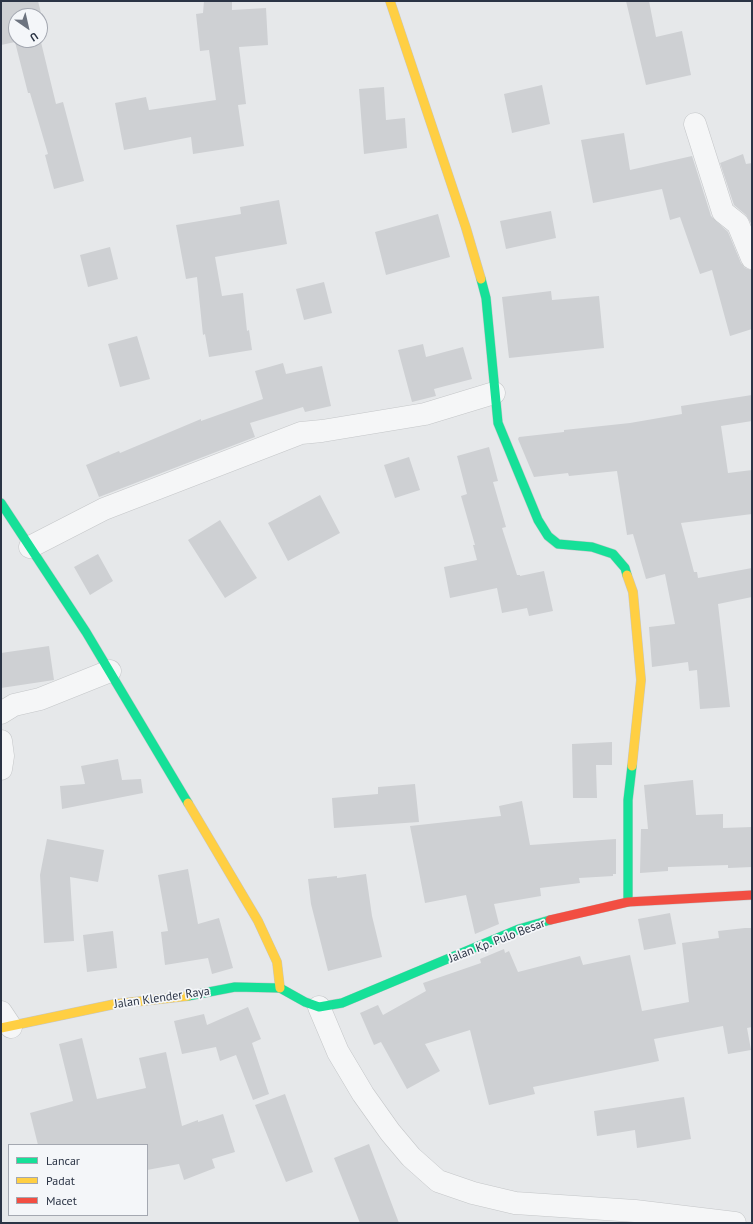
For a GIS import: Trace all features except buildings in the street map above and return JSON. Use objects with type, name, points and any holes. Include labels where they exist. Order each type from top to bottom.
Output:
[{"type":"street","points":[[390,1],[466,228],[486,298],[498,423],[538,520],[548,536],[558,544],[592,547],[613,554],[625,568],[633,592],[640,680],[628,800],[628,902]]},
{"type":"street","points":[[695,124],[722,212],[738,224],[752,258]]},
{"type":"street","points":[[30,547],[82,522],[104,509],[149,490],[301,432],[322,431],[425,414],[494,393]]},
{"type":"street","points":[[1,502],[110,671],[258,921],[277,962],[280,988]]},
{"type":"street","points":[[1,713],[14,705],[40,699],[110,671]]},
{"type":"street","points":[[1,741],[3,756],[1,770]]},
{"type":"street","name":"Jalan Kp. Pulo Besar","points":[[320,1007],[342,1003],[519,929],[560,917],[628,902],[752,894]]},
{"type":"street","name":"Jalan Klender Raya","points":[[4,1022],[115,1004],[195,995],[235,987],[280,988],[304,1002],[320,1007]]},
{"type":"street","points":[[320,1007],[338,1052],[363,1094],[390,1132],[411,1157],[438,1181],[474,1193],[515,1203],[634,1211],[735,1223]]},
{"type":"traffic: fast","points":[[481,279],[486,298],[498,423],[538,520],[548,536],[558,544],[592,547],[613,554],[625,568],[627,575]]},
{"type":"traffic: fast","points":[[1,503],[86,632],[188,803]]},
{"type":"traffic: fast","points":[[628,902],[628,800],[632,766]]},
{"type":"traffic: fast","points":[[188,996],[235,987],[280,988],[305,1002],[319,1007],[342,1003],[519,929],[550,920]]},
{"type":"traffic: slow","points":[[390,1],[466,228],[481,279]]},
{"type":"traffic: slow","points":[[627,575],[633,592],[641,680],[632,766]]},
{"type":"traffic: slow","points":[[188,803],[258,921],[277,962],[280,988]]},
{"type":"traffic: slow","points":[[1,1028],[115,1004],[188,996]]},
{"type":"traffic: jam","points":[[550,920],[628,902],[752,895]]}]
